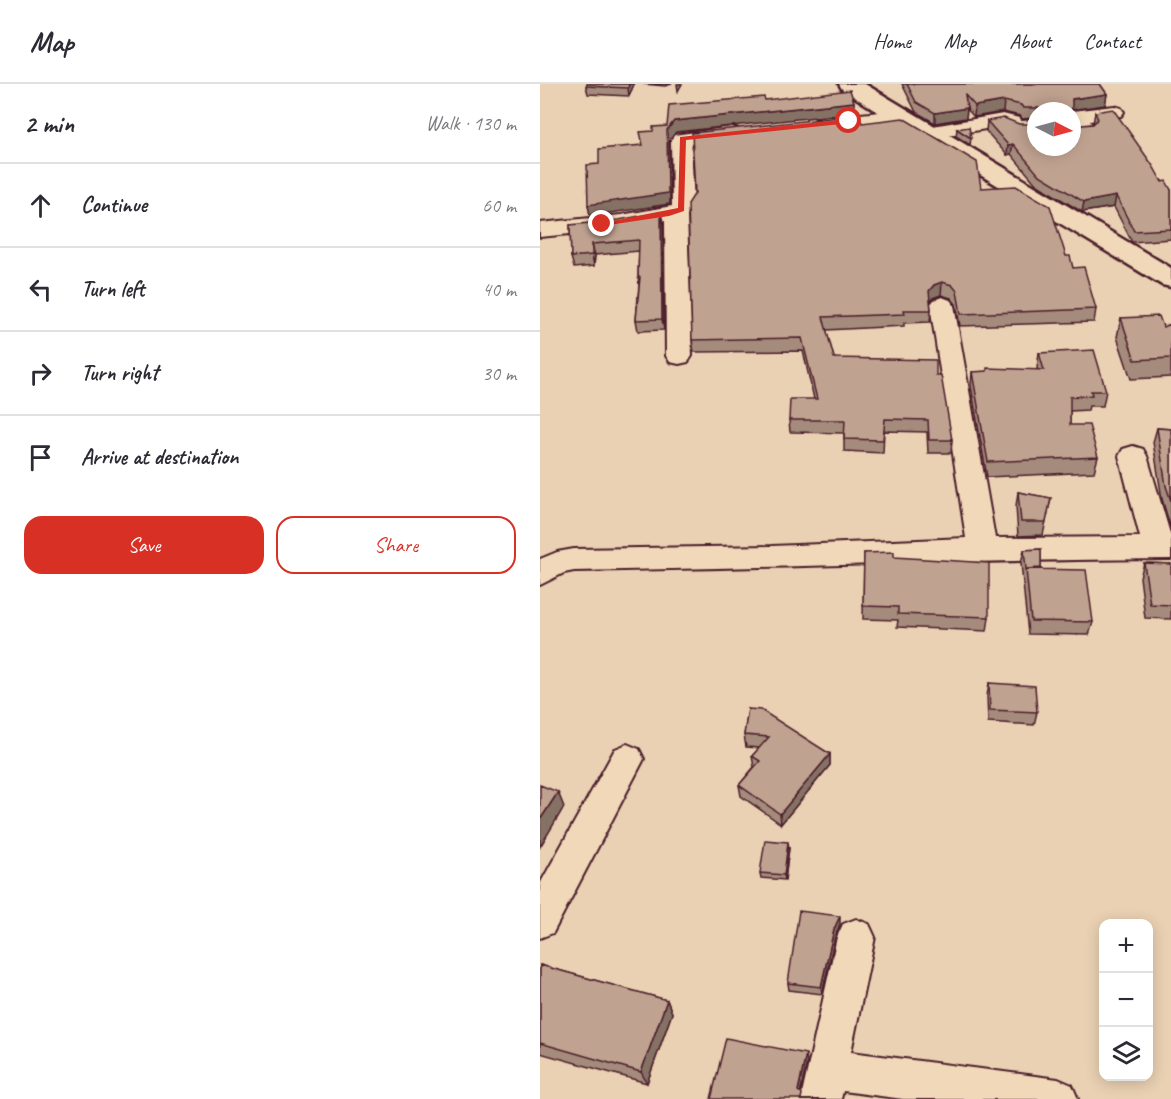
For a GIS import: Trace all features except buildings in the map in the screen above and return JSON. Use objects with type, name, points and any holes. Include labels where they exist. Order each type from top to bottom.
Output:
[{"type":"main road","points":[[850,84],[899,116],[1171,279]]},
{"type":"street","points":[[1081,116],[1114,112]]},
{"type":"street","points":[[804,126],[899,116]]},
{"type":"street","points":[[927,133],[1003,120],[1012,122],[1016,127],[1027,126]]},
{"type":"street","points":[[540,230],[621,222],[676,213],[683,206],[681,139],[749,131]]},
{"type":"street","points":[[676,213],[679,356]]},
{"type":"street","points":[[942,306],[982,549]]},
{"type":"street","points":[[540,573],[557,563],[574,560],[772,557],[982,549],[1164,548],[1133,456]]},
{"type":"street","points":[[540,920],[627,759]]},
{"type":"street","points":[[856,937],[824,1084],[1058,1099]]},
{"type":"route","points":[[602,224],[676,213],[682,210],[682,138],[849,121]]}]
